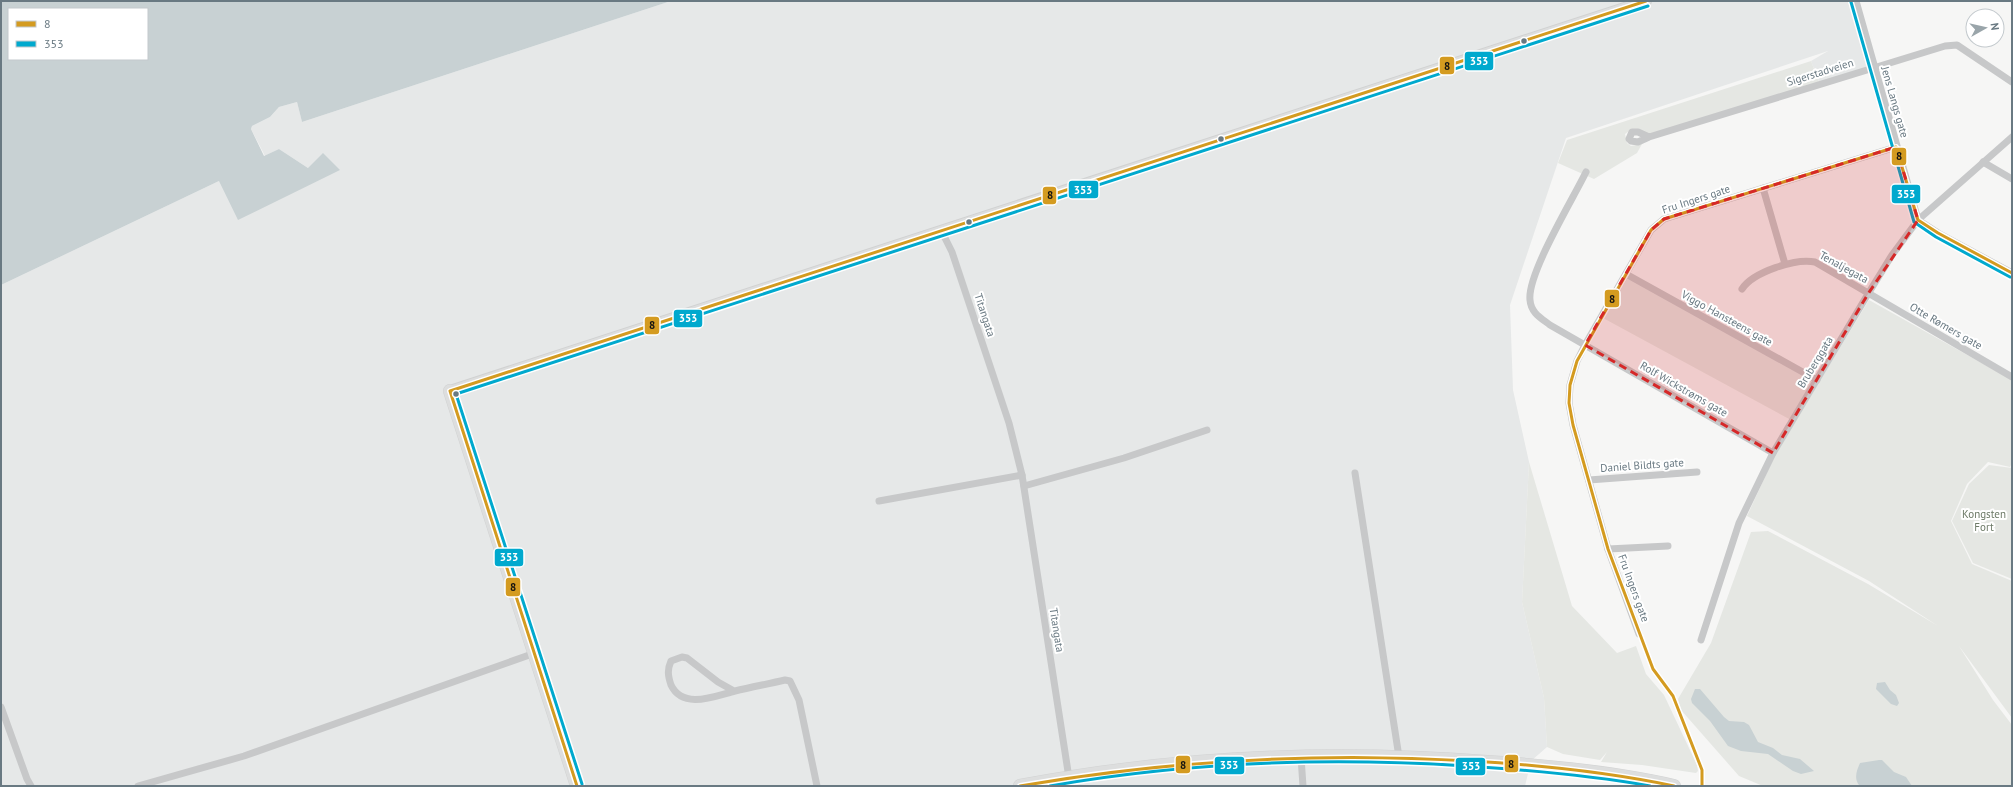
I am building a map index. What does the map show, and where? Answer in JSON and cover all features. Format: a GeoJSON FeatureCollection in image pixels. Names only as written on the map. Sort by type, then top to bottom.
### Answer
{"type":"FeatureCollection","features":[{"type":"Feature","properties":{"kind":"highway"},"geometry":{"type":"LineString","coordinates":[[450,391],[577,786]]}},
{"type":"Feature","properties":{"kind":"highway"},"geometry":{"type":"LineString","coordinates":[[1020,786],[1069,778],[1219,761],[1301,757],[1399,757],[1559,768],[1621,776],[1674,786]]}},
{"type":"Feature","properties":{"kind":"street"},"geometry":{"type":"LineString","coordinates":[[450,391],[942,232],[1646,1]]}},
{"type":"Feature","properties":{"kind":"street","name":"Jens Langs gate"},"geometry":{"type":"LineString","coordinates":[[1856,1],[1896,147],[1918,220]]}},
{"type":"Feature","properties":{"kind":"street","name":"Sigerstadveien"},"geometry":{"type":"LineString","coordinates":[[1649,137],[1945,46],[1956,45],[2012,82]]}},
{"type":"Feature","properties":{"kind":"street","name":"Bruberggata"},"geometry":{"type":"LineString","coordinates":[[1701,640],[1739,523],[1774,452],[1892,255],[1918,220],[2012,137]]}},
{"type":"Feature","properties":{"kind":"street","name":"Fru Ingers gate"},"geometry":{"type":"LineString","coordinates":[[1639,634],[1608,549],[1573,425],[1569,403],[1570,384],[1577,361],[1585,345],[1650,230],[1664,219],[1896,147]]}},
{"type":"Feature","properties":{"kind":"street"},"geometry":{"type":"LineString","coordinates":[[1983,162],[2012,179]]}},
{"type":"Feature","properties":{"kind":"street","name":"Rolf Wickstrøms gate"},"geometry":{"type":"LineString","coordinates":[[1586,172],[1555,231],[1531,284],[1530,301],[1534,312],[1550,325],[1774,452]]}},
{"type":"Feature","properties":{"kind":"street"},"geometry":{"type":"LineString","coordinates":[[1764,188],[1785,264]]}},
{"type":"Feature","properties":{"kind":"street"},"geometry":{"type":"LineString","coordinates":[[1918,220],[1938,233],[2012,273]]}},
{"type":"Feature","properties":{"kind":"street","name":"Titangata"},"geometry":{"type":"LineString","coordinates":[[942,232],[952,252],[996,384],[1009,424],[1022,475],[1069,778]]}},
{"type":"Feature","properties":{"kind":"street","name":"Tenaljegata"},"geometry":{"type":"LineString","coordinates":[[1742,289],[1758,274],[1785,264],[1805,260],[1815,262],[1868,294]]}},
{"type":"Feature","properties":{"kind":"street","name":"Viggo Hansteens gate"},"geometry":{"type":"LineString","coordinates":[[1626,274],[1817,380]]}},
{"type":"Feature","properties":{"kind":"street","name":"Otte Rømers gate"},"geometry":{"type":"LineString","coordinates":[[1868,294],[2012,377]]}},
{"type":"Feature","properties":{"kind":"street"},"geometry":{"type":"LineString","coordinates":[[1024,486],[1124,458],[1207,430]]}},
{"type":"Feature","properties":{"kind":"street","name":"Daniel Bildts gate"},"geometry":{"type":"LineString","coordinates":[[1589,480],[1697,472]]}},
{"type":"Feature","properties":{"kind":"street"},"geometry":{"type":"LineString","coordinates":[[1355,473],[1399,757]]}},
{"type":"Feature","properties":{"kind":"street"},"geometry":{"type":"LineString","coordinates":[[879,501],[1022,475]]}},
{"type":"Feature","properties":{"kind":"street","name":"Fru Ingers gate"},"geometry":{"type":"LineString","coordinates":[[1608,549],[1668,546]]}},
{"type":"Feature","properties":{"kind":"street"},"geometry":{"type":"LineString","coordinates":[[138,786],[244,756],[535,653]]}},
{"type":"Feature","properties":{"kind":"street"},"geometry":{"type":"LineString","coordinates":[[734,692],[718,682],[687,658],[671,661],[668,673],[670,681],[678,695],[690,699],[702,700],[785,680],[790,681],[799,700],[817,786]]}},
{"type":"Feature","properties":{"kind":"street"},"geometry":{"type":"LineString","coordinates":[[1,707],[26,779],[31,786]]}},
{"type":"Feature","properties":{"kind":"street"},"geometry":{"type":"LineString","coordinates":[[1301,757],[1303,786]]}},
{"type":"Feature","properties":{"kind":"highlighted area"},"geometry":{"type":"Polygon","coordinates":[[[1896,147],[1918,220],[1868,294],[1773,453],[1585,345],[1651,230],[1664,219],[1896,147]]]}},
{"type":"Feature","properties":{"kind":"shaded area"},"geometry":{"type":"Polygon","coordinates":[[[1,1],[671,1],[302,122],[297,102],[279,107],[270,117],[252,126],[251,129],[264,156],[279,149],[308,168],[323,153],[340,170],[238,220],[219,181],[1,285],[1,1]]]}},
{"type":"Feature","properties":{"kind":"shaded area"},"geometry":{"type":"Polygon","coordinates":[[[671,1],[1849,1],[1867,67],[1819,82],[1811,61],[1828,51],[1566,138],[1510,305],[1513,390],[1529,462],[1522,602],[1544,698],[1547,747],[1531,761],[1525,786],[1,786],[1,285],[219,181],[308,168],[279,149],[265,156],[251,129],[252,126],[270,117],[279,107],[297,102],[302,122],[671,1]]]}},
{"type":"Feature","properties":{"kind":"shaded area"},"geometry":{"type":"Polygon","coordinates":[[[1885,682],[1890,690],[1896,695],[1899,703],[1897,706],[1891,704],[1876,689],[1877,683],[1885,682]]]}},
{"type":"Feature","properties":{"kind":"shaded area"},"geometry":{"type":"Polygon","coordinates":[[[1695,689],[1700,689],[1729,721],[1744,722],[1749,725],[1758,742],[1773,748],[1782,755],[1800,759],[1814,771],[1801,774],[1793,771],[1768,754],[1741,751],[1728,746],[1710,721],[1692,703],[1691,699],[1695,689]]]}},
{"type":"Feature","properties":{"kind":"shaded area"},"geometry":{"type":"Polygon","coordinates":[[[1882,760],[1894,772],[1906,777],[1912,786],[1860,786],[1856,777],[1860,763],[1882,760]]]}},
{"type":"Feature","properties":{"kind":"green space"},"geometry":{"type":"Polygon","coordinates":[[[1811,61],[1819,82],[1651,134],[1632,129],[1625,134],[1627,143],[1631,146],[1642,144],[1637,153],[1594,179],[1558,163],[1567,140],[1811,61]]]}},
{"type":"Feature","properties":{"kind":"green space"},"geometry":{"type":"Polygon","coordinates":[[[1627,276],[1815,381],[1791,420],[1603,318],[1627,276]]]}},
{"type":"Feature","properties":{"kind":"green space"},"geometry":{"type":"Polygon","coordinates":[[[1869,300],[2012,380],[2012,463],[2010,467],[1988,462],[1967,484],[1951,521],[1972,564],[2012,581],[2012,718],[1959,646],[1993,700],[2012,725],[2012,786],[1763,786],[1739,776],[1681,710],[1678,699],[1711,643],[1751,532],[1768,531],[1868,584],[1938,626],[1869,581],[1747,516],[1776,453],[1869,300]]]}},
{"type":"Feature","properties":{"kind":"green space"},"geometry":{"type":"Polygon","coordinates":[[[1529,462],[1572,606],[1617,653],[1636,646],[1646,674],[1664,695],[1697,765],[1698,771],[1696,773],[1642,765],[1601,762],[1607,752],[1600,760],[1563,754],[1547,747],[1544,698],[1522,602],[1529,462]]]}},
{"type":"Feature","properties":{"kind":"green space","name":"Kongsten Fort"},"geometry":{"type":"Polygon","coordinates":[[[1989,465],[2012,468],[2012,579],[1973,563],[1952,521],[1969,484],[1989,465]]]}},
{"type":"Feature","properties":{"kind":"transit line","name":"8"},"geometry":{"type":"LineString","coordinates":[[577,786],[450,391],[1646,1]]}},
{"type":"Feature","properties":{"kind":"transit line","name":"353"},"geometry":{"type":"LineString","coordinates":[[1851,2],[1914,222],[1936,237],[2010,277]]}},
{"type":"Feature","properties":{"kind":"transit line","name":"353"},"geometry":{"type":"LineString","coordinates":[[582,784],[456,394],[1648,6]]}},
{"type":"Feature","properties":{"kind":"transit line","name":"8"},"geometry":{"type":"LineString","coordinates":[[1702,786],[1702,770],[1673,696],[1653,669],[1608,549],[1573,425],[1569,403],[1570,385],[1577,361],[1651,230],[1664,219],[1896,147],[1918,220],[1938,233],[2012,273]]}},
{"type":"Feature","properties":{"kind":"transit line","name":"8"},"geometry":{"type":"LineString","coordinates":[[1020,786],[1076,777],[1189,764],[1245,760],[1358,757],[1414,758],[1522,765],[1598,773],[1674,786]]}},
{"type":"Feature","properties":{"kind":"transit line","name":"353"},"geometry":{"type":"LineString","coordinates":[[1050,786],[1153,771],[1309,762],[1414,763],[1466,766],[1535,771],[1650,786]]}}]}
